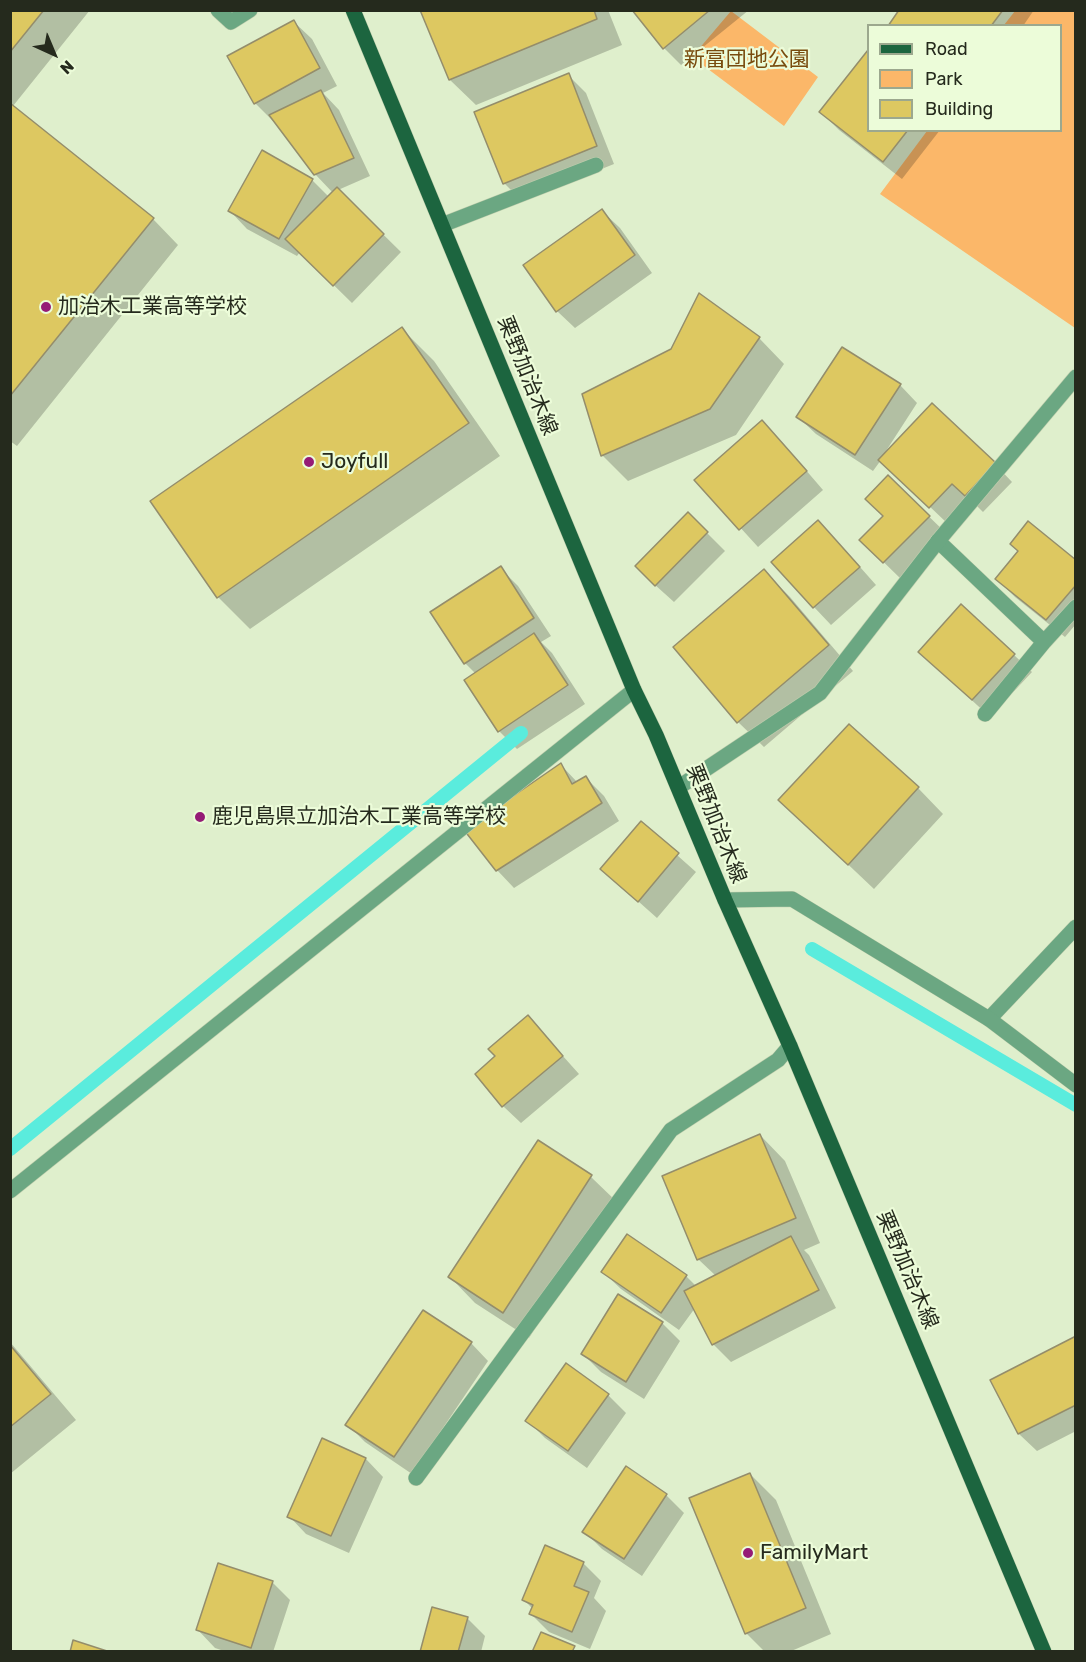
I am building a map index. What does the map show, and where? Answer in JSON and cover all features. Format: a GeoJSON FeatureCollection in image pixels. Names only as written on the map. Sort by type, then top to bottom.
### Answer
{"type":"FeatureCollection","features":[{"type":"Feature","properties":{"kind":"main road","name":"栗野加治木線"},"geometry":{"type":"LineString","coordinates":[[352,10],[634,690],[656,735],[725,900],[790,1046],[1044,1652]]}},
{"type":"Feature","properties":{"kind":"street"},"geometry":{"type":"LineString","coordinates":[[218,10],[231,22],[250,10]]}},
{"type":"Feature","properties":{"kind":"street"},"geometry":{"type":"LineString","coordinates":[[442,225],[596,165]]}},
{"type":"Feature","properties":{"kind":"street"},"geometry":{"type":"LineString","coordinates":[[678,787],[820,693],[938,541],[1076,377]]}},
{"type":"Feature","properties":{"kind":"street"},"geometry":{"type":"LineString","coordinates":[[938,541],[1044,642]]}},
{"type":"Feature","properties":{"kind":"street"},"geometry":{"type":"LineString","coordinates":[[985,714],[1076,607]]}},
{"type":"Feature","properties":{"kind":"street"},"geometry":{"type":"LineString","coordinates":[[10,1191],[634,690]]}},
{"type":"Feature","properties":{"kind":"street"},"geometry":{"type":"LineString","coordinates":[[725,900],[792,899],[989,1019],[1076,1085]]}},
{"type":"Feature","properties":{"kind":"street"},"geometry":{"type":"LineString","coordinates":[[989,1019],[1076,927]]}},
{"type":"Feature","properties":{"kind":"street"},"geometry":{"type":"LineString","coordinates":[[416,1478],[671,1130],[778,1060],[790,1046]]}},
{"type":"Feature","properties":{"kind":"green space","name":"新富団地公園"},"geometry":{"type":"Polygon","coordinates":[[[731,11],[818,77],[784,126],[692,57],[731,11]]]}},
{"type":"Feature","properties":{"kind":"green space"},"geometry":{"type":"Polygon","coordinates":[[[1015,11],[1075,11],[1075,328],[880,194],[926,132],[1062,132],[1062,24],[1005,24],[1015,11]]]}},
{"type":"Feature","properties":{"kind":"building"},"geometry":{"type":"Polygon","coordinates":[[[10,10],[44,10],[10,52],[10,10]]]}},
{"type":"Feature","properties":{"kind":"building"},"geometry":{"type":"Polygon","coordinates":[[[420,10],[594,10],[597,19],[449,80],[420,10]]]}},
{"type":"Feature","properties":{"kind":"building"},"geometry":{"type":"Polygon","coordinates":[[[632,10],[710,10],[663,49],[632,10]]]}},
{"type":"Feature","properties":{"kind":"building"},"geometry":{"type":"Polygon","coordinates":[[[899,10],[1003,10],[992,24],[889,24],[899,10]]]}},
{"type":"Feature","properties":{"kind":"building"},"geometry":{"type":"Polygon","coordinates":[[[294,20],[320,68],[254,104],[227,56],[294,20]]]}},
{"type":"Feature","properties":{"kind":"building"},"geometry":{"type":"Polygon","coordinates":[[[867,51],[867,132],[906,132],[883,162],[819,112],[867,51]]]}},
{"type":"Feature","properties":{"kind":"building"},"geometry":{"type":"Polygon","coordinates":[[[569,73],[597,146],[503,184],[474,112],[569,73]]]}},
{"type":"Feature","properties":{"kind":"building"},"geometry":{"type":"Polygon","coordinates":[[[321,90],[354,158],[314,175],[269,115],[321,90]]]}},
{"type":"Feature","properties":{"kind":"building","name":"加治木工業高等学校"},"geometry":{"type":"Polygon","coordinates":[[[10,103],[154,218],[10,396],[10,103]]]}},
{"type":"Feature","properties":{"kind":"building"},"geometry":{"type":"Polygon","coordinates":[[[262,150],[313,179],[279,239],[228,211],[262,150]]]}},
{"type":"Feature","properties":{"kind":"building"},"geometry":{"type":"Polygon","coordinates":[[[337,187],[384,234],[333,286],[285,239],[337,187]]]}},
{"type":"Feature","properties":{"kind":"building"},"geometry":{"type":"Polygon","coordinates":[[[602,209],[635,255],[556,312],[523,265],[602,209]]]}},
{"type":"Feature","properties":{"kind":"building"},"geometry":{"type":"Polygon","coordinates":[[[699,293],[760,337],[710,409],[601,456],[582,394],[671,349],[699,293]]]}},
{"type":"Feature","properties":{"kind":"building","name":"Joyfull"},"geometry":{"type":"Polygon","coordinates":[[[402,327],[469,423],[217,598],[150,501],[402,327]]]}},
{"type":"Feature","properties":{"kind":"building"},"geometry":{"type":"Polygon","coordinates":[[[842,347],[901,384],[855,455],[796,417],[842,347]]]}},
{"type":"Feature","properties":{"kind":"building"},"geometry":{"type":"Polygon","coordinates":[[[932,403],[996,463],[965,496],[952,484],[929,508],[878,460],[932,403]]]}},
{"type":"Feature","properties":{"kind":"building"},"geometry":{"type":"Polygon","coordinates":[[[762,420],[807,471],[739,530],[694,480],[762,420]]]}},
{"type":"Feature","properties":{"kind":"building"},"geometry":{"type":"Polygon","coordinates":[[[888,475],[930,516],[883,563],[859,540],[883,516],[865,499],[888,475]]]}},
{"type":"Feature","properties":{"kind":"building"},"geometry":{"type":"Polygon","coordinates":[[[688,512],[708,532],[655,586],[635,566],[688,512]]]}},
{"type":"Feature","properties":{"kind":"building"},"geometry":{"type":"Polygon","coordinates":[[[818,520],[860,567],[813,608],[771,562],[818,520]]]}},
{"type":"Feature","properties":{"kind":"building"},"geometry":{"type":"Polygon","coordinates":[[[1028,521],[1076,560],[1076,585],[1046,620],[995,579],[1018,551],[1010,544],[1028,521]]]}},
{"type":"Feature","properties":{"kind":"building"},"geometry":{"type":"Polygon","coordinates":[[[501,566],[534,618],[464,664],[430,612],[501,566]]]}},
{"type":"Feature","properties":{"kind":"building"},"geometry":{"type":"Polygon","coordinates":[[[764,569],[829,645],[737,723],[673,647],[764,569]]]}},
{"type":"Feature","properties":{"kind":"building"},"geometry":{"type":"Polygon","coordinates":[[[961,604],[1015,654],[972,700],[918,652],[961,604]]]}},
{"type":"Feature","properties":{"kind":"building"},"geometry":{"type":"Polygon","coordinates":[[[534,633],[568,685],[498,732],[464,680],[534,633]]]}},
{"type":"Feature","properties":{"kind":"building"},"geometry":{"type":"Polygon","coordinates":[[[849,724],[919,787],[848,865],[778,800],[849,724]]]}},
{"type":"Feature","properties":{"kind":"building"},"geometry":{"type":"Polygon","coordinates":[[[561,763],[572,784],[586,776],[602,803],[496,871],[464,830],[561,763]]]}},
{"type":"Feature","properties":{"kind":"building"},"geometry":{"type":"Polygon","coordinates":[[[641,821],[679,853],[638,902],[600,869],[641,821]]]}},
{"type":"Feature","properties":{"kind":"building"},"geometry":{"type":"Polygon","coordinates":[[[528,1015],[563,1056],[502,1107],[475,1074],[495,1056],[488,1049],[528,1015]]]}},
{"type":"Feature","properties":{"kind":"building"},"geometry":{"type":"Polygon","coordinates":[[[760,1134],[796,1218],[697,1260],[662,1176],[760,1134]]]}},
{"type":"Feature","properties":{"kind":"building"},"geometry":{"type":"Polygon","coordinates":[[[538,1140],[592,1175],[503,1313],[448,1277],[538,1140]]]}},
{"type":"Feature","properties":{"kind":"building"},"geometry":{"type":"Polygon","coordinates":[[[627,1234],[687,1275],[661,1313],[601,1272],[627,1234]]]}},
{"type":"Feature","properties":{"kind":"building"},"geometry":{"type":"Polygon","coordinates":[[[791,1236],[819,1290],[712,1345],[684,1291],[791,1236]]]}},
{"type":"Feature","properties":{"kind":"building"},"geometry":{"type":"Polygon","coordinates":[[[618,1294],[663,1322],[626,1382],[581,1354],[618,1294]]]}},
{"type":"Feature","properties":{"kind":"building"},"geometry":{"type":"Polygon","coordinates":[[[423,1310],[472,1342],[394,1457],[345,1425],[423,1310]]]}},
{"type":"Feature","properties":{"kind":"building"},"geometry":{"type":"Polygon","coordinates":[[[1076,1336],[1076,1405],[1018,1434],[990,1380],[1076,1336]]]}},
{"type":"Feature","properties":{"kind":"building"},"geometry":{"type":"Polygon","coordinates":[[[10,1345],[51,1394],[10,1427],[10,1345]]]}},
{"type":"Feature","properties":{"kind":"building"},"geometry":{"type":"Polygon","coordinates":[[[566,1363],[609,1394],[568,1451],[525,1421],[566,1363]]]}},
{"type":"Feature","properties":{"kind":"building"},"geometry":{"type":"Polygon","coordinates":[[[322,1438],[366,1458],[331,1536],[287,1517],[322,1438]]]}},
{"type":"Feature","properties":{"kind":"building"},"geometry":{"type":"Polygon","coordinates":[[[626,1466],[667,1494],[624,1559],[582,1532],[626,1466]]]}},
{"type":"Feature","properties":{"kind":"building","name":"FamilyMart"},"geometry":{"type":"Polygon","coordinates":[[[750,1473],[806,1608],[745,1634],[689,1498],[750,1473]]]}},
{"type":"Feature","properties":{"kind":"building"},"geometry":{"type":"Polygon","coordinates":[[[545,1545],[584,1562],[574,1586],[589,1592],[572,1632],[529,1614],[533,1605],[522,1600],[545,1545]]]}},
{"type":"Feature","properties":{"kind":"building"},"geometry":{"type":"Polygon","coordinates":[[[218,1563],[273,1581],[251,1648],[196,1630],[218,1563]]]}},
{"type":"Feature","properties":{"kind":"building"},"geometry":{"type":"Polygon","coordinates":[[[432,1607],[468,1617],[458,1652],[420,1652],[432,1607]]]}},
{"type":"Feature","properties":{"kind":"building"},"geometry":{"type":"Polygon","coordinates":[[[541,1632],[575,1646],[572,1652],[532,1652],[541,1632]]]}},
{"type":"Feature","properties":{"kind":"building"},"geometry":{"type":"Polygon","coordinates":[[[73,1640],[110,1652],[70,1652],[73,1640]]]}},
{"type":"Feature","properties":{"kind":"waterway"},"geometry":{"type":"LineString","coordinates":[[10,1149],[521,733]]}},
{"type":"Feature","properties":{"kind":"waterway"},"geometry":{"type":"LineString","coordinates":[[812,949],[1076,1105]]}},
{"type":"Feature","properties":{"kind":"place","name":"加治木工業高等学校"},"geometry":{"type":"Point","coordinates":[46,307]}},
{"type":"Feature","properties":{"kind":"place","name":"Joyfull"},"geometry":{"type":"Point","coordinates":[309,462]}},
{"type":"Feature","properties":{"kind":"place","name":"鹿児島県立加治木工業高等学校"},"geometry":{"type":"Point","coordinates":[200,817]}},
{"type":"Feature","properties":{"kind":"place","name":"FamilyMart"},"geometry":{"type":"Point","coordinates":[748,1553]}}]}
